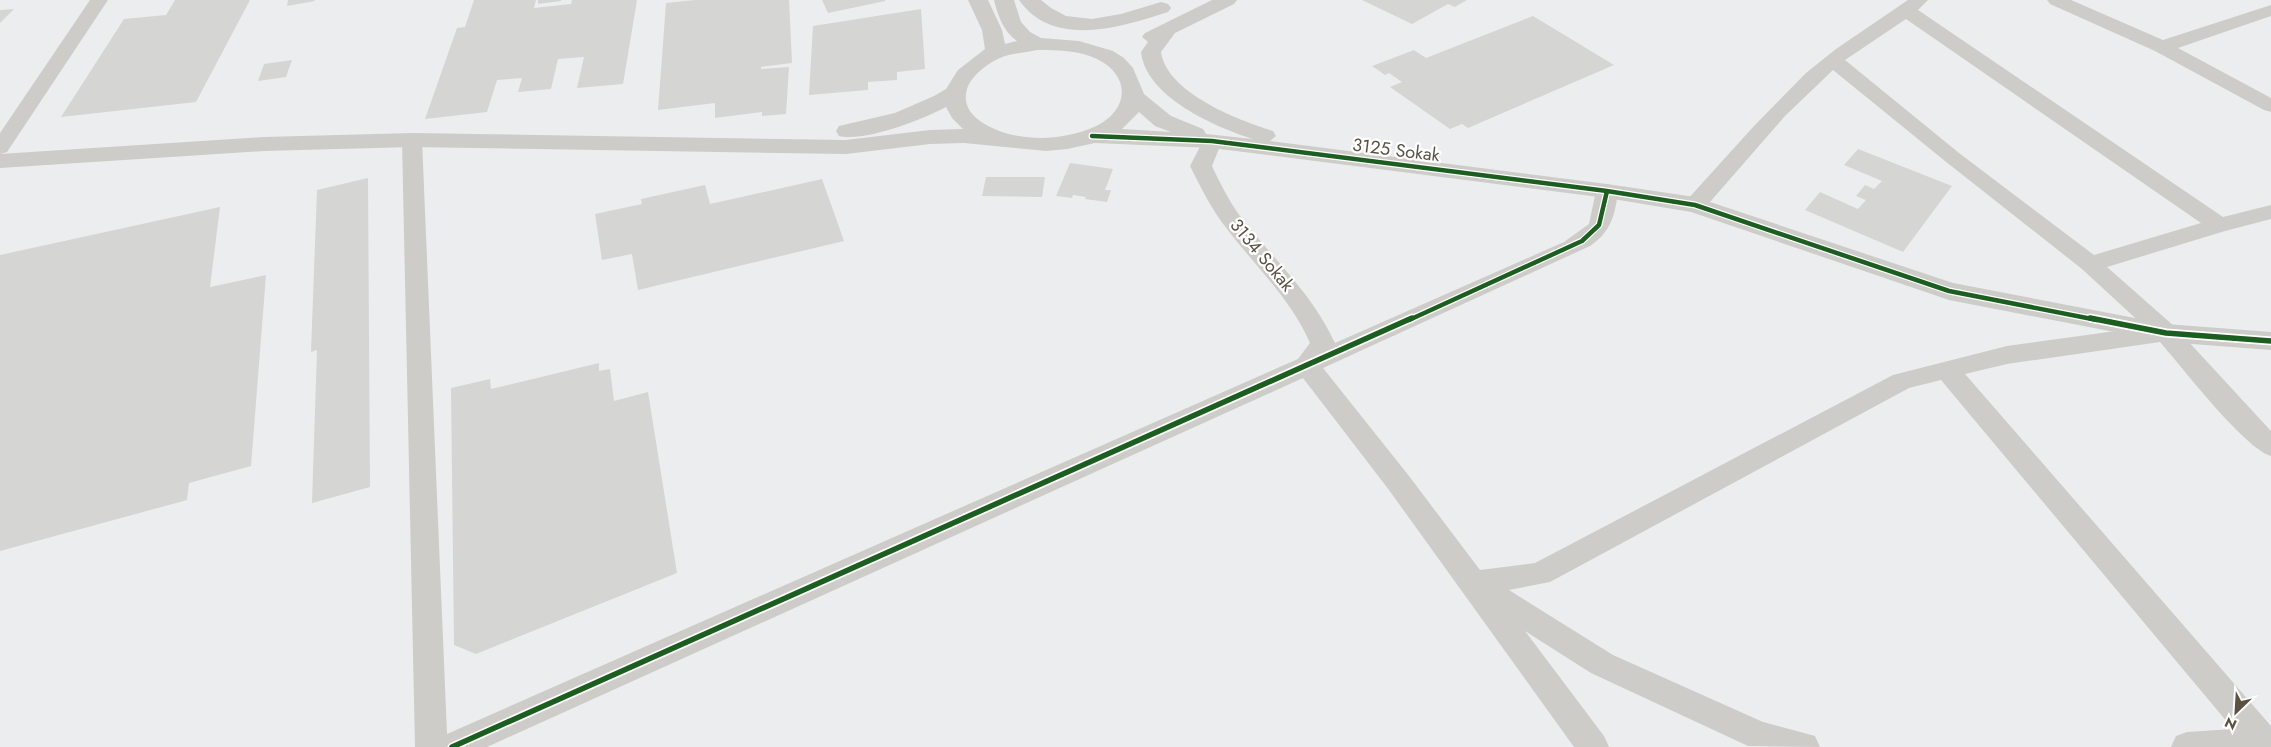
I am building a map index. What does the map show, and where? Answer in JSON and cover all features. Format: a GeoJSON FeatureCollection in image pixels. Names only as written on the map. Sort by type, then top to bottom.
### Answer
{"type":"FeatureCollection","features":[{"type":"Feature","properties":{"kind":"street"},"geometry":{"type":"LineString","coordinates":[[0,148],[99,0]]}},
{"type":"Feature","properties":{"kind":"street"},"geometry":{"type":"LineString","coordinates":[[978,0],[992,30],[996,52]]}},
{"type":"Feature","properties":{"kind":"street"},"geometry":{"type":"LineString","coordinates":[[1004,0],[1014,29],[1020,36],[1038,44]]}},
{"type":"Feature","properties":{"kind":"street"},"geometry":{"type":"LineString","coordinates":[[1029,0],[1050,18],[1084,26],[1110,23],[1170,4]]}},
{"type":"Feature","properties":{"kind":"street"},"geometry":{"type":"LineString","coordinates":[[1120,66],[1139,45],[1227,0]]}},
{"type":"Feature","properties":{"kind":"street"},"geometry":{"type":"LineString","coordinates":[[2056,0],[2162,47],[2271,106]]}},
{"type":"Feature","properties":{"kind":"street"},"geometry":{"type":"LineString","coordinates":[[1084,48],[1170,4]]}},
{"type":"Feature","properties":{"kind":"street"},"geometry":{"type":"LineString","coordinates":[[1695,205],[1794,96],[1833,60],[1913,5],[2219,225]]}},
{"type":"Feature","properties":{"kind":"street"},"geometry":{"type":"LineString","coordinates":[[2162,47],[2271,10]]}},
{"type":"Feature","properties":{"kind":"street","name":"3125 Sokak"},"geometry":{"type":"LineString","coordinates":[[1168,29],[1154,48],[1150,57],[1157,74],[1165,81],[1193,102],[1228,123],[1321,154]]}},
{"type":"Feature","properties":{"kind":"street"},"geometry":{"type":"LineString","coordinates":[[0,161],[264,144],[412,140],[846,147],[930,137],[964,136],[1030,145],[1054,144],[1092,136],[1116,123],[1130,107],[1134,97],[1128,73],[1112,59],[1084,48],[1062,44],[1038,44],[996,52],[966,71],[954,93],[919,113],[876,126],[734,144]]}},
{"type":"Feature","properties":{"kind":"street"},"geometry":{"type":"LineString","coordinates":[[1833,60],[1952,157],[2090,264],[2166,333],[2250,427],[2271,446]]}},
{"type":"Feature","properties":{"kind":"street"},"geometry":{"type":"LineString","coordinates":[[954,93],[955,102],[962,117],[978,131],[1002,140]]}},
{"type":"Feature","properties":{"kind":"street","name":"3125 Sokak"},"geometry":{"type":"LineString","coordinates":[[1134,97],[1163,121],[1212,141]]}},
{"type":"Feature","properties":{"kind":"street","name":"3125 Sokak"},"geometry":{"type":"LineString","coordinates":[[1092,136],[1212,141],[1607,191],[1695,205],[1949,291],[2166,333],[2271,340]]}},
{"type":"Feature","properties":{"kind":"street"},"geometry":{"type":"LineString","coordinates":[[412,140],[431,747]]}},
{"type":"Feature","properties":{"kind":"street","name":"3134 Sokak"},"geometry":{"type":"LineString","coordinates":[[1212,141],[1201,166],[1214,194],[1234,222],[1299,300],[1317,328],[1323,344],[1307,365]]}},
{"type":"Feature","properties":{"kind":"street"},"geometry":{"type":"LineString","coordinates":[[452,747],[1572,247],[1589,238],[1598,229],[1603,220],[1607,191]]}},
{"type":"Feature","properties":{"kind":"street"},"geometry":{"type":"LineString","coordinates":[[2090,264],[2219,225],[2271,212]]}},
{"type":"Feature","properties":{"kind":"street"},"geometry":{"type":"LineString","coordinates":[[1474,583],[1540,574],[1902,381],[2007,355],[2166,333]]}},
{"type":"Feature","properties":{"kind":"street"},"geometry":{"type":"LineString","coordinates":[[1307,365],[1474,583],[1593,747]]}},
{"type":"Feature","properties":{"kind":"street"},"geometry":{"type":"LineString","coordinates":[[1947,370],[2267,741]]}},
{"type":"Feature","properties":{"kind":"street"},"geometry":{"type":"LineString","coordinates":[[1474,583],[1602,664],[1759,736],[1804,747]]}},
{"type":"Feature","properties":{"kind":"street"},"geometry":{"type":"LineString","coordinates":[[2186,747],[2267,741]]}},
{"type":"Feature","properties":{"kind":"building"},"geometry":{"type":"Polygon","coordinates":[[[175,0],[250,0],[196,102],[61,117],[124,19],[166,15],[175,0]]]}},
{"type":"Feature","properties":{"kind":"building"},"geometry":{"type":"Polygon","coordinates":[[[288,0],[314,0],[315,1],[287,6],[288,0]]]}},
{"type":"Feature","properties":{"kind":"building"},"geometry":{"type":"Polygon","coordinates":[[[474,0],[536,0],[534,8],[571,4],[572,0],[637,0],[623,84],[577,88],[584,57],[558,59],[551,89],[518,92],[522,78],[497,80],[487,112],[425,119],[457,28],[465,27],[474,0]]]}},
{"type":"Feature","properties":{"kind":"building"},"geometry":{"type":"Polygon","coordinates":[[[538,0],[561,0],[561,1],[538,4],[538,0]]]}},
{"type":"Feature","properties":{"kind":"building"},"geometry":{"type":"Polygon","coordinates":[[[695,0],[789,0],[792,63],[761,67],[761,69],[789,67],[786,114],[762,116],[762,112],[715,118],[715,103],[658,110],[666,3],[695,0]]]}},
{"type":"Feature","properties":{"kind":"building"},"geometry":{"type":"Polygon","coordinates":[[[822,0],[885,0],[885,1],[828,13],[822,0]]]}},
{"type":"Feature","properties":{"kind":"building"},"geometry":{"type":"Polygon","coordinates":[[[1362,0],[1467,0],[1455,7],[1448,4],[1412,24],[1362,0]]]}},
{"type":"Feature","properties":{"kind":"building"},"geometry":{"type":"Polygon","coordinates":[[[14,9],[0,23],[0,10],[14,9]]]}},
{"type":"Feature","properties":{"kind":"building"},"geometry":{"type":"Polygon","coordinates":[[[921,9],[925,69],[897,72],[897,80],[868,82],[868,90],[809,95],[813,26],[921,9]]]}},
{"type":"Feature","properties":{"kind":"building"},"geometry":{"type":"Polygon","coordinates":[[[1533,16],[1614,65],[1468,128],[1462,124],[1450,129],[1390,87],[1402,82],[1389,73],[1385,75],[1372,66],[1414,50],[1426,58],[1533,16]]]}},
{"type":"Feature","properties":{"kind":"building"},"geometry":{"type":"Polygon","coordinates":[[[292,60],[286,77],[258,81],[264,64],[292,60]]]}},
{"type":"Feature","properties":{"kind":"building"},"geometry":{"type":"Polygon","coordinates":[[[1858,149],[1952,186],[1903,252],[1805,210],[1820,192],[1858,209],[1866,200],[1856,196],[1865,185],[1874,189],[1882,181],[1844,165],[1858,149]]]}},
{"type":"Feature","properties":{"kind":"building"},"geometry":{"type":"Polygon","coordinates":[[[1070,163],[1113,169],[1105,190],[1111,190],[1107,202],[1073,195],[1072,198],[1056,196],[1070,163]]]}},
{"type":"Feature","properties":{"kind":"building"},"geometry":{"type":"Polygon","coordinates":[[[986,177],[1045,177],[1042,197],[982,196],[986,177]]]}},
{"type":"Feature","properties":{"kind":"building"},"geometry":{"type":"Polygon","coordinates":[[[368,178],[370,487],[312,503],[317,350],[311,352],[317,190],[368,178]]]}},
{"type":"Feature","properties":{"kind":"building"},"geometry":{"type":"Polygon","coordinates":[[[822,179],[844,241],[638,290],[632,254],[602,260],[595,214],[642,204],[641,199],[705,185],[710,204],[822,179]]]}},
{"type":"Feature","properties":{"kind":"building"},"geometry":{"type":"Polygon","coordinates":[[[220,207],[210,287],[266,275],[251,466],[189,483],[187,500],[0,551],[0,255],[220,207]]]}},
{"type":"Feature","properties":{"kind":"building"},"geometry":{"type":"Polygon","coordinates":[[[599,363],[599,371],[610,369],[614,401],[648,392],[677,573],[476,654],[454,645],[451,388],[490,379],[491,389],[599,363]]]}},
{"type":"Feature","properties":{"kind":"cycle path"},"geometry":{"type":"LineString","coordinates":[[1092,136],[1212,141],[1607,191],[1695,205],[1949,291],[2166,333],[2271,341]]}},
{"type":"Feature","properties":{"kind":"cycle path"},"geometry":{"type":"LineString","coordinates":[[452,747],[1572,247],[1590,236],[1599,225],[1604,212],[1607,191]]}}]}
